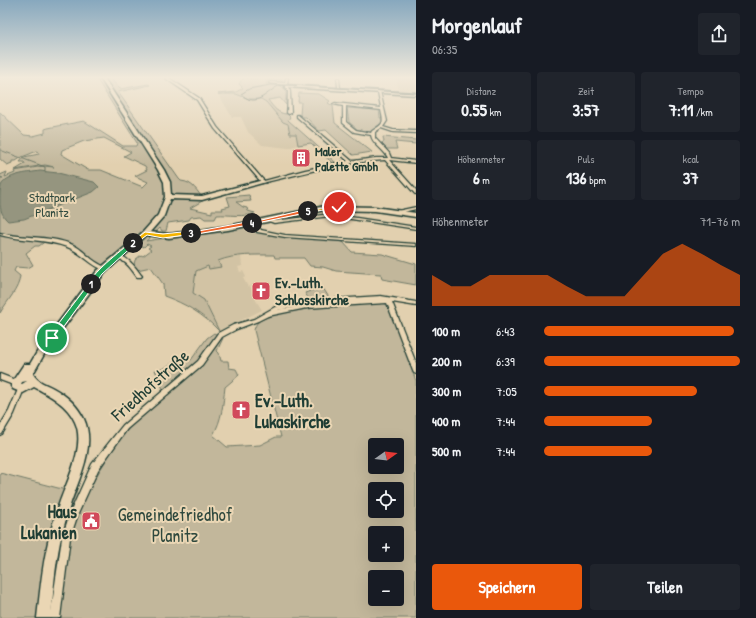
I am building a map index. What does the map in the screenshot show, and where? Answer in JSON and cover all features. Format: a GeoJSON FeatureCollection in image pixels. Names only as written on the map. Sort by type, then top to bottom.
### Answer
{"type":"FeatureCollection","features":[{"type":"Feature","properties":{"kind":"main road"},"geometry":{"type":"LineString","coordinates":[[44,618],[51,559],[60,519],[82,460],[84,444],[83,430],[78,417],[58,395],[24,382],[42,350],[81,300],[89,286],[104,268],[145,233],[161,216],[168,197],[167,182],[121,107]]}},
{"type":"Feature","properties":{"kind":"main road"},"geometry":{"type":"LineString","coordinates":[[168,197],[211,196],[263,182]]}},
{"type":"Feature","properties":{"kind":"main road"},"geometry":{"type":"LineString","coordinates":[[145,233],[169,236],[268,220],[326,208],[376,209],[416,215]]}},
{"type":"Feature","properties":{"kind":"street"},"geometry":{"type":"LineString","coordinates":[[203,107],[216,128],[263,182],[303,171],[351,162],[388,159],[416,162]]}},
{"type":"Feature","properties":{"kind":"street"},"geometry":{"type":"LineString","coordinates":[[289,107],[289,113]]}},
{"type":"Feature","properties":{"kind":"street"},"geometry":{"type":"LineString","coordinates":[[344,107],[344,122],[355,131],[372,134]]}},
{"type":"Feature","properties":{"kind":"street"},"geometry":{"type":"LineString","coordinates":[[355,107],[383,109],[385,121],[372,134]]}},
{"type":"Feature","properties":{"kind":"street"},"geometry":{"type":"LineString","coordinates":[[298,116],[351,162]]}},
{"type":"Feature","properties":{"kind":"street"},"geometry":{"type":"LineString","coordinates":[[380,127],[393,131],[416,132]]}},
{"type":"Feature","properties":{"kind":"street"},"geometry":{"type":"LineString","coordinates":[[372,134],[374,141],[386,152],[388,159],[416,192]]}},
{"type":"Feature","properties":{"kind":"street"},"geometry":{"type":"LineString","coordinates":[[399,212],[416,208]]}},
{"type":"Feature","properties":{"kind":"street"},"geometry":{"type":"LineString","coordinates":[[268,220],[274,222],[332,215],[416,228]]}},
{"type":"Feature","properties":{"kind":"street"},"geometry":{"type":"LineString","coordinates":[[253,222],[259,231],[285,236],[416,245]]}},
{"type":"Feature","properties":{"kind":"street"},"geometry":{"type":"LineString","coordinates":[[0,234],[66,244],[98,266],[104,268]]}},
{"type":"Feature","properties":{"kind":"street"},"geometry":{"type":"LineString","coordinates":[[118,256],[125,259],[133,266],[139,276]]}},
{"type":"Feature","properties":{"kind":"street"},"geometry":{"type":"LineString","coordinates":[[390,300],[416,304]]}},
{"type":"Feature","properties":{"kind":"street"},"geometry":{"type":"LineString","coordinates":[[390,300],[413,353],[416,372]]}},
{"type":"Feature","properties":{"kind":"street","name":"Friedhofstraße"},"geometry":{"type":"LineString","coordinates":[[55,618],[66,538],[74,513],[96,468],[125,427],[200,363],[220,334],[268,314],[306,306],[383,302],[390,300]]}},
{"type":"Feature","properties":{"kind":"street"},"geometry":{"type":"LineString","coordinates":[[0,378],[24,382],[12,412],[0,432]]}},
{"type":"Feature","properties":{"kind":"shaded area"},"geometry":{"type":"Polygon","coordinates":[[[226,107],[271,107],[296,134],[298,145],[288,148],[262,145],[248,132],[241,117],[232,117],[226,107]]]}},
{"type":"Feature","properties":{"kind":"shaded area"},"geometry":{"type":"Polygon","coordinates":[[[40,171],[58,173],[94,182],[99,187],[93,192],[24,219],[8,221],[3,215],[0,207],[1,186],[12,177],[24,173],[40,171]]]}},
{"type":"Feature","properties":{"kind":"shaded area"},"geometry":{"type":"Polygon","coordinates":[[[241,256],[242,266],[238,267],[240,272],[243,271],[246,277],[243,278],[248,287],[250,286],[253,293],[252,294],[262,310],[219,331],[204,300],[193,293],[196,271],[223,259],[241,256]]]}},
{"type":"Feature","properties":{"kind":"green space","name":"Stadtpark Planitz"},"geometry":{"type":"Polygon","coordinates":[[[114,107],[128,107],[179,179],[189,183],[197,190],[204,200],[190,208],[212,213],[212,210],[223,210],[222,208],[230,206],[227,197],[249,195],[251,201],[236,202],[247,208],[248,211],[255,213],[241,216],[217,215],[215,219],[205,219],[201,216],[191,217],[189,220],[168,223],[166,231],[162,231],[160,228],[146,241],[253,225],[257,232],[261,233],[343,242],[352,252],[382,254],[416,264],[416,285],[382,279],[381,274],[336,271],[323,267],[310,266],[304,258],[275,258],[274,255],[246,255],[231,257],[218,261],[221,267],[209,269],[208,266],[196,271],[193,293],[204,300],[219,331],[207,319],[194,310],[180,302],[164,296],[163,284],[151,267],[137,270],[134,265],[135,260],[151,250],[148,248],[151,246],[147,244],[144,247],[139,245],[110,269],[99,265],[73,245],[47,240],[39,246],[35,246],[26,253],[33,265],[28,268],[16,267],[14,271],[20,276],[19,281],[0,313],[0,178],[3,178],[0,177],[0,175],[7,172],[5,177],[15,173],[14,171],[44,166],[54,167],[45,165],[15,170],[25,164],[24,162],[20,162],[24,157],[39,154],[37,151],[22,157],[16,161],[12,161],[12,163],[7,165],[0,159],[0,112],[24,135],[33,136],[45,133],[45,129],[48,128],[84,121],[123,146],[136,146],[137,143],[114,107]],[[104,138],[84,141],[62,150],[61,154],[88,170],[101,170],[143,187],[148,182],[135,176],[147,170],[145,166],[124,156],[131,152],[104,138]]]}},
{"type":"Feature","properties":{"kind":"green space"},"geometry":{"type":"Polygon","coordinates":[[[270,107],[287,114],[290,117],[288,120],[336,163],[332,163],[311,143],[298,145],[296,134],[290,134],[288,124],[283,122],[270,107]]]}},
{"type":"Feature","properties":{"kind":"green space"},"geometry":{"type":"Polygon","coordinates":[[[301,107],[333,107],[335,123],[372,152],[353,155],[326,130],[319,131],[306,117],[301,117],[301,107]]]}},
{"type":"Feature","properties":{"kind":"green space"},"geometry":{"type":"Polygon","coordinates":[[[347,108],[379,110],[380,118],[383,118],[383,122],[370,132],[358,130],[349,122],[347,108]]]}},
{"type":"Feature","properties":{"kind":"green space"},"geometry":{"type":"Polygon","coordinates":[[[383,137],[416,140],[416,144],[395,142],[397,149],[387,149],[381,143],[384,142],[383,137]]]}},
{"type":"Feature","properties":{"kind":"green space"},"geometry":{"type":"Polygon","coordinates":[[[321,287],[330,299],[310,301],[305,293],[321,287]]]}},
{"type":"Feature","properties":{"kind":"green space","name":"Gemeindefriedhof Planitz"},"geometry":{"type":"Polygon","coordinates":[[[388,303],[416,381],[416,618],[0,618],[0,473],[85,495],[114,447],[138,417],[165,394],[155,370],[163,369],[180,358],[191,360],[207,338],[214,333],[223,338],[217,351],[221,361],[228,361],[229,368],[236,369],[239,375],[225,387],[220,418],[213,435],[227,447],[260,445],[276,437],[281,437],[254,330],[258,322],[268,317],[301,310],[388,303]]]}},
{"type":"Feature","properties":{"kind":"waterway"},"geometry":{"type":"LineString","coordinates":[[0,150],[45,167],[45,172]]}},
{"type":"Feature","properties":{"kind":"place","name":"Maler Palette Gmbh"},"geometry":{"type":"Point","coordinates":[301,158]}},
{"type":"Feature","properties":{"kind":"place","name":"Ev.-Luth. Schlosskirche"},"geometry":{"type":"Point","coordinates":[261,291]}},
{"type":"Feature","properties":{"kind":"place","name":"Ev.-Luth. Lukaskirche"},"geometry":{"type":"Point","coordinates":[241,410]}},
{"type":"Feature","properties":{"kind":"place","name":"Haus Lukanien"},"geometry":{"type":"Point","coordinates":[91,521]}},
{"type":"Feature","properties":{"kind":"route"},"geometry":{"type":"LineString","coordinates":[[52,338],[100,273],[145,233],[163,236],[228,228],[315,209],[339,207]]}}]}
